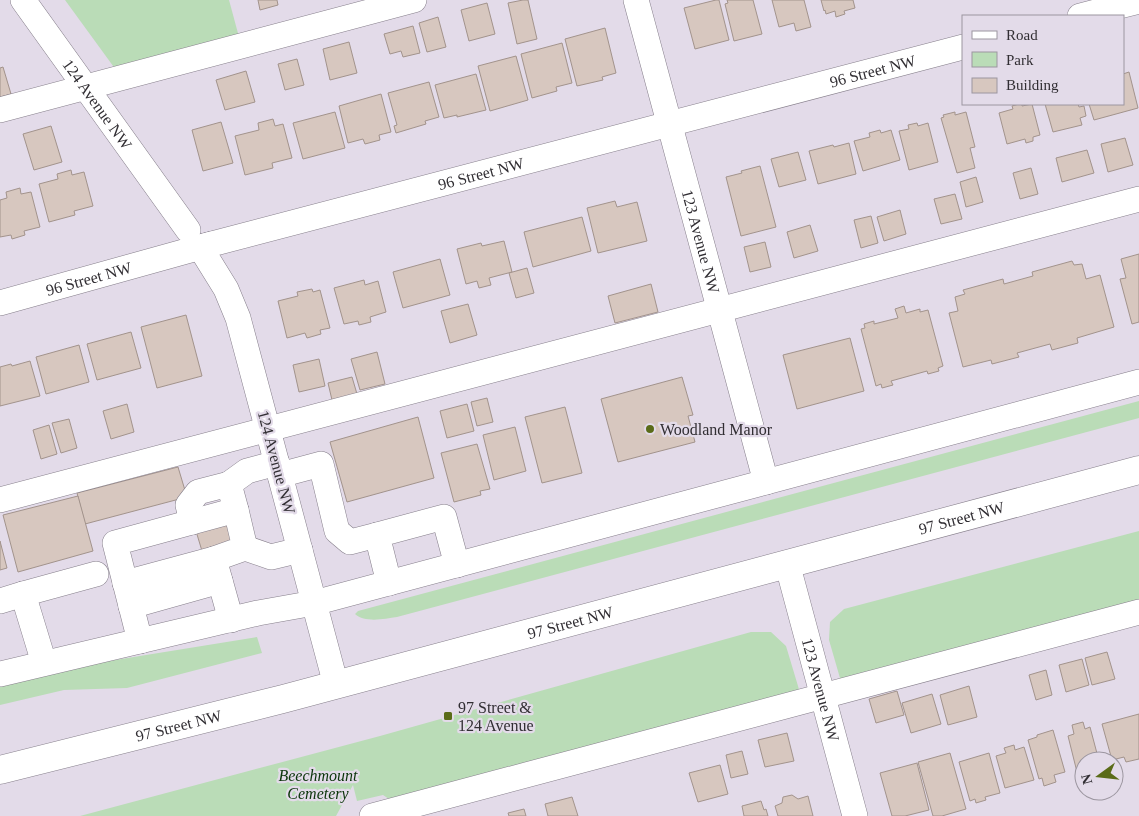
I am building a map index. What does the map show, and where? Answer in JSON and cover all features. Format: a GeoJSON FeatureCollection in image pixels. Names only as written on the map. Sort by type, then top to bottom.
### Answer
{"type":"FeatureCollection","features":[{"type":"Feature","properties":{"kind":"main road","name":"97 Street NW"},"geometry":{"type":"LineString","coordinates":[[0,770],[336,685],[787,562],[1139,470]]}},
{"type":"Feature","properties":{"kind":"street","name":"124 Avenue NW"},"geometry":{"type":"LineString","coordinates":[[23,0],[200,240],[226,289],[238,318],[336,685]]}},
{"type":"Feature","properties":{"kind":"street"},"geometry":{"type":"LineString","coordinates":[[0,110],[414,0]]}},
{"type":"Feature","properties":{"kind":"street","name":"123 Avenue NW"},"geometry":{"type":"LineString","coordinates":[[636,0],[668,125],[766,482]]}},
{"type":"Feature","properties":{"kind":"street"},"geometry":{"type":"LineString","coordinates":[[1084,15],[1139,0]]}},
{"type":"Feature","properties":{"kind":"street","name":"96 Street NW"},"geometry":{"type":"LineString","coordinates":[[0,303],[200,240],[668,125],[962,47]]}},
{"type":"Feature","properties":{"kind":"street"},"geometry":{"type":"LineString","coordinates":[[0,500],[1139,200]]}},
{"type":"Feature","properties":{"kind":"street"},"geometry":{"type":"LineString","coordinates":[[0,674],[231,620],[314,603],[1139,382]]}},
{"type":"Feature","properties":{"kind":"street"},"geometry":{"type":"LineString","coordinates":[[192,522],[188,505],[198,492],[229,484],[247,471],[320,464],[337,531],[350,542],[444,517],[457,565]]}},
{"type":"Feature","properties":{"kind":"street"},"geometry":{"type":"LineString","coordinates":[[229,484],[245,548]]}},
{"type":"Feature","properties":{"kind":"street"},"geometry":{"type":"LineString","coordinates":[[140,641],[115,543],[236,510]]}},
{"type":"Feature","properties":{"kind":"street"},"geometry":{"type":"LineString","coordinates":[[376,535],[389,583]]}},
{"type":"Feature","properties":{"kind":"street"},"geometry":{"type":"LineString","coordinates":[[245,548],[271,557],[300,550]]}},
{"type":"Feature","properties":{"kind":"street"},"geometry":{"type":"LineString","coordinates":[[128,595],[217,570],[245,548]]}},
{"type":"Feature","properties":{"kind":"street","name":"123 Avenue NW"},"geometry":{"type":"LineString","coordinates":[[787,562],[855,816]]}},
{"type":"Feature","properties":{"kind":"street"},"geometry":{"type":"LineString","coordinates":[[217,570],[231,620]]}},
{"type":"Feature","properties":{"kind":"street"},"geometry":{"type":"LineString","coordinates":[[44,663],[12,598],[96,574]]}},
{"type":"Feature","properties":{"kind":"street"},"geometry":{"type":"LineString","coordinates":[[372,816],[1139,612]]}},
{"type":"Feature","properties":{"kind":"green space"},"geometry":{"type":"Polygon","coordinates":[[[65,0],[229,0],[239,37],[116,70],[65,0]]]}},
{"type":"Feature","properties":{"kind":"green space"},"geometry":{"type":"Polygon","coordinates":[[[1139,401],[1139,418],[397,617],[364,619],[355,614],[358,611],[1139,401]]]}},
{"type":"Feature","properties":{"kind":"green space"},"geometry":{"type":"Polygon","coordinates":[[[1139,531],[1139,604],[842,685],[829,640],[830,622],[844,609],[1139,531]]]}},
{"type":"Feature","properties":{"kind":"green space","name":"Beechmount Cemetery"},"geometry":{"type":"Polygon","coordinates":[[[751,632],[771,632],[786,646],[801,696],[392,801],[383,795],[357,801],[353,785],[336,816],[80,816],[380,736],[751,632]]]}},
{"type":"Feature","properties":{"kind":"green space"},"geometry":{"type":"Polygon","coordinates":[[[257,637],[262,653],[127,688],[64,690],[0,705],[0,686],[78,666],[257,637]]]}},
{"type":"Feature","properties":{"kind":"building"},"geometry":{"type":"Polygon","coordinates":[[[258,0],[277,0],[278,5],[260,10],[258,0]]]}},
{"type":"Feature","properties":{"kind":"building"},"geometry":{"type":"Polygon","coordinates":[[[528,0],[537,39],[517,44],[508,3],[528,0]]]}},
{"type":"Feature","properties":{"kind":"building"},"geometry":{"type":"Polygon","coordinates":[[[719,0],[729,40],[695,49],[684,8],[719,0]]]}},
{"type":"Feature","properties":{"kind":"building"},"geometry":{"type":"Polygon","coordinates":[[[727,0],[753,0],[762,34],[734,41],[725,4],[728,3],[727,0]]]}},
{"type":"Feature","properties":{"kind":"building"},"geometry":{"type":"Polygon","coordinates":[[[772,0],[804,0],[811,27],[796,31],[794,23],[779,27],[772,0]]]}},
{"type":"Feature","properties":{"kind":"building"},"geometry":{"type":"Polygon","coordinates":[[[821,0],[853,0],[855,8],[844,11],[845,14],[836,17],[835,11],[826,14],[821,0]]]}},
{"type":"Feature","properties":{"kind":"building"},"geometry":{"type":"Polygon","coordinates":[[[487,3],[495,34],[469,41],[461,10],[487,3]]]}},
{"type":"Feature","properties":{"kind":"building"},"geometry":{"type":"Polygon","coordinates":[[[438,17],[446,47],[427,52],[419,23],[438,17]]]}},
{"type":"Feature","properties":{"kind":"building"},"geometry":{"type":"Polygon","coordinates":[[[413,26],[420,53],[403,57],[401,51],[390,54],[384,34],[413,26]]]}},
{"type":"Feature","properties":{"kind":"building"},"geometry":{"type":"Polygon","coordinates":[[[605,28],[616,73],[602,77],[603,80],[577,86],[565,39],[605,28]]]}},
{"type":"Feature","properties":{"kind":"building"},"geometry":{"type":"Polygon","coordinates":[[[349,42],[357,73],[330,80],[323,49],[349,42]]]}},
{"type":"Feature","properties":{"kind":"building"},"geometry":{"type":"Polygon","coordinates":[[[562,43],[572,83],[556,87],[557,91],[532,98],[521,54],[562,43]]]}},
{"type":"Feature","properties":{"kind":"building"},"geometry":{"type":"Polygon","coordinates":[[[516,56],[528,100],[490,111],[478,66],[516,56]]]}},
{"type":"Feature","properties":{"kind":"building"},"geometry":{"type":"Polygon","coordinates":[[[297,59],[304,85],[285,90],[278,64],[297,59]]]}},
{"type":"Feature","properties":{"kind":"building"},"geometry":{"type":"Polygon","coordinates":[[[3,67],[11,94],[0,97],[0,68],[3,67]]]}},
{"type":"Feature","properties":{"kind":"building"},"geometry":{"type":"Polygon","coordinates":[[[246,71],[255,102],[225,110],[216,80],[246,71]]]}},
{"type":"Feature","properties":{"kind":"building"},"geometry":{"type":"Polygon","coordinates":[[[1129,72],[1138,108],[1094,120],[1089,105],[1124,105],[1124,74],[1129,72]]]}},
{"type":"Feature","properties":{"kind":"building"},"geometry":{"type":"Polygon","coordinates":[[[476,74],[486,110],[444,118],[435,85],[476,74]]]}},
{"type":"Feature","properties":{"kind":"building"},"geometry":{"type":"Polygon","coordinates":[[[429,82],[439,117],[425,121],[426,124],[396,133],[394,126],[397,125],[388,93],[429,82]]]}},
{"type":"Feature","properties":{"kind":"building"},"geometry":{"type":"Polygon","coordinates":[[[381,94],[391,132],[379,135],[380,140],[365,144],[363,139],[348,143],[339,106],[381,94]]]}},
{"type":"Feature","properties":{"kind":"building"},"geometry":{"type":"Polygon","coordinates":[[[1032,105],[1040,135],[1033,137],[1033,141],[1026,143],[1025,139],[1007,144],[999,113],[1013,109],[1012,106],[1032,105]]]}},
{"type":"Feature","properties":{"kind":"building"},"geometry":{"type":"Polygon","coordinates":[[[1045,105],[1084,106],[1086,116],[1080,118],[1082,125],[1053,132],[1045,105]]]}},
{"type":"Feature","properties":{"kind":"building"},"geometry":{"type":"Polygon","coordinates":[[[335,112],[345,148],[303,159],[293,123],[335,112]]]}},
{"type":"Feature","properties":{"kind":"building"},"geometry":{"type":"Polygon","coordinates":[[[955,112],[955,115],[966,112],[975,147],[970,148],[975,168],[957,173],[941,118],[944,117],[943,115],[955,112]]]}},
{"type":"Feature","properties":{"kind":"building"},"geometry":{"type":"Polygon","coordinates":[[[273,119],[275,126],[283,124],[292,158],[272,163],[273,168],[245,175],[235,136],[259,130],[258,123],[273,119]]]}},
{"type":"Feature","properties":{"kind":"building"},"geometry":{"type":"Polygon","coordinates":[[[221,122],[233,163],[203,171],[192,130],[221,122]]]}},
{"type":"Feature","properties":{"kind":"building"},"geometry":{"type":"Polygon","coordinates":[[[917,123],[918,126],[928,123],[938,162],[909,170],[899,131],[909,129],[908,125],[917,123]]]}},
{"type":"Feature","properties":{"kind":"building"},"geometry":{"type":"Polygon","coordinates":[[[51,126],[62,162],[34,170],[23,134],[51,126]]]}},
{"type":"Feature","properties":{"kind":"building"},"geometry":{"type":"Polygon","coordinates":[[[880,130],[881,133],[891,130],[900,160],[863,171],[854,141],[870,137],[869,133],[880,130]]]}},
{"type":"Feature","properties":{"kind":"building"},"geometry":{"type":"Polygon","coordinates":[[[1125,138],[1133,165],[1108,172],[1101,144],[1125,138]]]}},
{"type":"Feature","properties":{"kind":"building"},"geometry":{"type":"Polygon","coordinates":[[[849,143],[856,174],[818,184],[809,151],[849,143]]]}},
{"type":"Feature","properties":{"kind":"building"},"geometry":{"type":"Polygon","coordinates":[[[1087,150],[1094,173],[1062,182],[1056,158],[1087,150]]]}},
{"type":"Feature","properties":{"kind":"building"},"geometry":{"type":"Polygon","coordinates":[[[798,152],[806,180],[779,187],[771,159],[798,152]]]}},
{"type":"Feature","properties":{"kind":"building"},"geometry":{"type":"Polygon","coordinates":[[[760,166],[776,227],[741,236],[726,177],[760,166]]]}},
{"type":"Feature","properties":{"kind":"building"},"geometry":{"type":"Polygon","coordinates":[[[1031,168],[1038,194],[1020,199],[1013,173],[1031,168]]]}},
{"type":"Feature","properties":{"kind":"building"},"geometry":{"type":"Polygon","coordinates":[[[71,170],[72,175],[84,172],[93,206],[74,211],[75,215],[49,222],[39,184],[58,179],[57,174],[71,170]]]}},
{"type":"Feature","properties":{"kind":"building"},"geometry":{"type":"Polygon","coordinates":[[[976,177],[983,202],[966,207],[960,182],[976,177]]]}},
{"type":"Feature","properties":{"kind":"building"},"geometry":{"type":"Polygon","coordinates":[[[20,188],[21,194],[31,192],[40,227],[24,231],[25,235],[12,239],[11,235],[0,237],[0,200],[7,198],[6,192],[20,188]]]}},
{"type":"Feature","properties":{"kind":"building"},"geometry":{"type":"Polygon","coordinates":[[[955,194],[962,219],[941,224],[934,199],[955,194]]]}},
{"type":"Feature","properties":{"kind":"building"},"geometry":{"type":"Polygon","coordinates":[[[615,201],[617,207],[637,202],[647,241],[598,253],[587,208],[615,201]]]}},
{"type":"Feature","properties":{"kind":"building"},"geometry":{"type":"Polygon","coordinates":[[[900,210],[906,234],[884,241],[877,217],[900,210]]]}},
{"type":"Feature","properties":{"kind":"building"},"geometry":{"type":"Polygon","coordinates":[[[871,216],[878,243],[861,248],[854,220],[871,216]]]}},
{"type":"Feature","properties":{"kind":"building"},"geometry":{"type":"Polygon","coordinates":[[[582,217],[591,251],[533,267],[524,232],[582,217]]]}},
{"type":"Feature","properties":{"kind":"building"},"geometry":{"type":"Polygon","coordinates":[[[810,225],[818,251],[794,258],[787,232],[810,225]]]}},
{"type":"Feature","properties":{"kind":"building"},"geometry":{"type":"Polygon","coordinates":[[[504,241],[512,272],[489,278],[491,285],[479,288],[477,281],[466,284],[457,249],[481,243],[482,246],[504,241]]]}},
{"type":"Feature","properties":{"kind":"building"},"geometry":{"type":"Polygon","coordinates":[[[765,242],[771,267],[750,272],[744,247],[765,242]]]}},
{"type":"Feature","properties":{"kind":"building"},"geometry":{"type":"Polygon","coordinates":[[[1139,254],[1139,322],[1132,324],[1120,279],[1126,278],[1121,259],[1139,254]]]}},
{"type":"Feature","properties":{"kind":"building"},"geometry":{"type":"Polygon","coordinates":[[[440,259],[450,295],[403,308],[393,272],[440,259]]]}},
{"type":"Feature","properties":{"kind":"building"},"geometry":{"type":"Polygon","coordinates":[[[1072,261],[1074,265],[1082,264],[1086,279],[1100,275],[1114,327],[1077,338],[1078,343],[1052,350],[1050,344],[1017,353],[1019,357],[992,364],[991,360],[963,367],[949,313],[958,311],[955,297],[965,294],[963,290],[1003,279],[1004,284],[1033,276],[1032,272],[1072,261]]]}},
{"type":"Feature","properties":{"kind":"building"},"geometry":{"type":"Polygon","coordinates":[[[527,268],[534,293],[516,298],[509,273],[527,268]]]}},
{"type":"Feature","properties":{"kind":"building"},"geometry":{"type":"Polygon","coordinates":[[[364,280],[365,285],[378,281],[386,312],[370,317],[371,322],[359,325],[358,321],[344,324],[334,288],[364,280]]]}},
{"type":"Feature","properties":{"kind":"building"},"geometry":{"type":"Polygon","coordinates":[[[651,284],[658,312],[615,323],[608,296],[651,284]]]}},
{"type":"Feature","properties":{"kind":"building"},"geometry":{"type":"Polygon","coordinates":[[[312,289],[313,292],[320,290],[330,328],[320,330],[321,334],[307,338],[305,333],[287,338],[278,301],[298,296],[297,292],[312,289]]]}},
{"type":"Feature","properties":{"kind":"building"},"geometry":{"type":"Polygon","coordinates":[[[468,304],[477,335],[450,343],[441,311],[468,304]]]}},
{"type":"Feature","properties":{"kind":"building"},"geometry":{"type":"Polygon","coordinates":[[[904,306],[906,313],[920,309],[920,312],[928,310],[943,366],[938,368],[939,371],[928,374],[927,371],[891,381],[893,385],[882,388],[881,384],[876,386],[861,329],[865,328],[864,324],[874,321],[874,324],[898,318],[895,309],[904,306]]]}},
{"type":"Feature","properties":{"kind":"building"},"geometry":{"type":"Polygon","coordinates":[[[186,315],[202,376],[157,388],[141,327],[186,315]]]}},
{"type":"Feature","properties":{"kind":"building"},"geometry":{"type":"Polygon","coordinates":[[[131,332],[141,368],[97,380],[87,344],[131,332]]]}},
{"type":"Feature","properties":{"kind":"building"},"geometry":{"type":"Polygon","coordinates":[[[850,338],[864,391],[797,409],[783,355],[850,338]]]}},
{"type":"Feature","properties":{"kind":"building"},"geometry":{"type":"Polygon","coordinates":[[[79,345],[89,382],[46,394],[36,357],[79,345]]]}},
{"type":"Feature","properties":{"kind":"building"},"geometry":{"type":"Polygon","coordinates":[[[377,352],[385,384],[360,390],[351,359],[377,352]]]}},
{"type":"Feature","properties":{"kind":"building"},"geometry":{"type":"Polygon","coordinates":[[[319,359],[325,386],[299,392],[293,365],[319,359]]]}},
{"type":"Feature","properties":{"kind":"building"},"geometry":{"type":"Polygon","coordinates":[[[30,361],[40,396],[0,406],[0,367],[30,361]]]}},
{"type":"Feature","properties":{"kind":"building"},"geometry":{"type":"Polygon","coordinates":[[[352,377],[357,394],[332,400],[328,383],[352,377]]]}},
{"type":"Feature","properties":{"kind":"building","name":"Woodland Manor"},"geometry":{"type":"Polygon","coordinates":[[[682,377],[693,415],[688,416],[695,442],[618,462],[601,399],[682,377]]]}},
{"type":"Feature","properties":{"kind":"building"},"geometry":{"type":"Polygon","coordinates":[[[487,398],[493,422],[477,426],[471,402],[487,398]]]}},
{"type":"Feature","properties":{"kind":"building"},"geometry":{"type":"Polygon","coordinates":[[[127,404],[134,432],[111,439],[103,411],[127,404]]]}},
{"type":"Feature","properties":{"kind":"building"},"geometry":{"type":"Polygon","coordinates":[[[467,404],[474,431],[447,438],[440,411],[467,404]]]}},
{"type":"Feature","properties":{"kind":"building"},"geometry":{"type":"Polygon","coordinates":[[[565,407],[582,473],[542,483],[525,417],[565,407]]]}},
{"type":"Feature","properties":{"kind":"building"},"geometry":{"type":"Polygon","coordinates":[[[418,417],[434,478],[347,502],[330,442],[418,417]]]}},
{"type":"Feature","properties":{"kind":"building"},"geometry":{"type":"Polygon","coordinates":[[[69,419],[77,448],[61,453],[52,423],[69,419]]]}},
{"type":"Feature","properties":{"kind":"building"},"geometry":{"type":"Polygon","coordinates":[[[49,425],[57,454],[41,459],[33,430],[49,425]]]}},
{"type":"Feature","properties":{"kind":"building"},"geometry":{"type":"Polygon","coordinates":[[[515,427],[526,471],[494,480],[483,435],[515,427]]]}},
{"type":"Feature","properties":{"kind":"building"},"geometry":{"type":"Polygon","coordinates":[[[477,444],[490,489],[480,491],[481,495],[454,502],[441,453],[477,444]]]}},
{"type":"Feature","properties":{"kind":"building"},"geometry":{"type":"Polygon","coordinates":[[[178,467],[187,497],[85,524],[77,493],[178,467]]]}},
{"type":"Feature","properties":{"kind":"building"},"geometry":{"type":"Polygon","coordinates":[[[78,496],[93,551],[18,572],[3,515],[78,496]]]}},
{"type":"Feature","properties":{"kind":"building"},"geometry":{"type":"Polygon","coordinates":[[[227,523],[233,543],[202,551],[196,531],[227,523]]]}},
{"type":"Feature","properties":{"kind":"building"},"geometry":{"type":"Polygon","coordinates":[[[0,541],[7,568],[0,570],[0,541]]]}},
{"type":"Feature","properties":{"kind":"building"},"geometry":{"type":"Polygon","coordinates":[[[1107,652],[1115,679],[1092,685],[1085,658],[1107,652]]]}},
{"type":"Feature","properties":{"kind":"building"},"geometry":{"type":"Polygon","coordinates":[[[1082,659],[1089,685],[1066,692],[1059,665],[1082,659]]]}},
{"type":"Feature","properties":{"kind":"building"},"geometry":{"type":"Polygon","coordinates":[[[1046,670],[1052,695],[1036,700],[1029,675],[1046,670]]]}},
{"type":"Feature","properties":{"kind":"building"},"geometry":{"type":"Polygon","coordinates":[[[969,686],[977,717],[948,725],[940,695],[969,686]]]}},
{"type":"Feature","properties":{"kind":"building"},"geometry":{"type":"Polygon","coordinates":[[[897,691],[904,715],[876,723],[869,699],[897,691]]]}},
{"type":"Feature","properties":{"kind":"building"},"geometry":{"type":"Polygon","coordinates":[[[932,694],[941,724],[911,733],[902,703],[932,694]]]}},
{"type":"Feature","properties":{"kind":"building"},"geometry":{"type":"Polygon","coordinates":[[[1139,714],[1139,759],[1126,762],[1124,751],[1110,751],[1102,724],[1139,714]]]}},
{"type":"Feature","properties":{"kind":"building"},"geometry":{"type":"Polygon","coordinates":[[[1083,722],[1085,729],[1090,727],[1096,751],[1074,751],[1074,760],[1068,736],[1074,734],[1072,725],[1083,722]]]}},
{"type":"Feature","properties":{"kind":"building"},"geometry":{"type":"Polygon","coordinates":[[[1053,730],[1065,772],[1054,775],[1056,782],[1044,786],[1042,778],[1039,779],[1028,740],[1053,730]]]}},
{"type":"Feature","properties":{"kind":"building"},"geometry":{"type":"Polygon","coordinates":[[[787,733],[794,761],[765,767],[758,740],[787,733]]]}},
{"type":"Feature","properties":{"kind":"building"},"geometry":{"type":"Polygon","coordinates":[[[1014,745],[1015,750],[1024,747],[1034,780],[1005,788],[996,756],[1006,753],[1004,748],[1014,745]]]}},
{"type":"Feature","properties":{"kind":"building"},"geometry":{"type":"Polygon","coordinates":[[[742,751],[748,774],[731,778],[726,755],[742,751]]]}},
{"type":"Feature","properties":{"kind":"building"},"geometry":{"type":"Polygon","coordinates":[[[950,753],[966,809],[942,816],[933,816],[918,762],[950,753]]]}},
{"type":"Feature","properties":{"kind":"building"},"geometry":{"type":"Polygon","coordinates":[[[989,753],[1000,793],[985,797],[986,800],[976,803],[975,799],[970,801],[959,762],[989,753]]]}},
{"type":"Feature","properties":{"kind":"building"},"geometry":{"type":"Polygon","coordinates":[[[917,763],[929,810],[905,816],[892,816],[880,773],[917,763]]]}},
{"type":"Feature","properties":{"kind":"building"},"geometry":{"type":"Polygon","coordinates":[[[720,765],[728,794],[698,802],[689,773],[720,765]]]}},
{"type":"Feature","properties":{"kind":"building"},"geometry":{"type":"Polygon","coordinates":[[[792,795],[798,799],[808,796],[813,816],[778,816],[775,806],[782,803],[783,797],[792,795]]]}},
{"type":"Feature","properties":{"kind":"building"},"geometry":{"type":"Polygon","coordinates":[[[572,797],[578,816],[548,816],[545,804],[572,797]]]}},
{"type":"Feature","properties":{"kind":"building"},"geometry":{"type":"Polygon","coordinates":[[[761,801],[768,816],[744,816],[742,806],[761,801]]]}},
{"type":"Feature","properties":{"kind":"building"},"geometry":{"type":"Polygon","coordinates":[[[524,809],[526,816],[509,816],[508,813],[524,809]]]}},
{"type":"Feature","properties":{"kind":"place","name":"Woodland Manor"},"geometry":{"type":"Point","coordinates":[650,429]}},
{"type":"Feature","properties":{"kind":"place","name":"97 Street & 124 Avenue"},"geometry":{"type":"Point","coordinates":[448,716]}}]}
